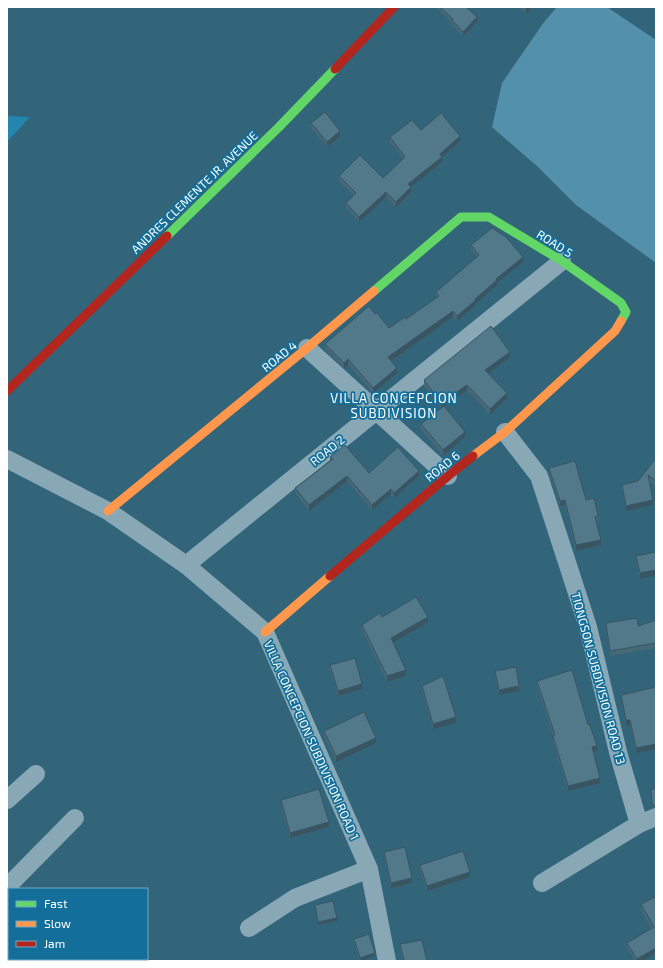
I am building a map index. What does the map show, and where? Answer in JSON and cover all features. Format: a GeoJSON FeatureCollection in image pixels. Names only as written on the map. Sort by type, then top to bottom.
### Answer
{"type":"FeatureCollection","features":[{"type":"Feature","properties":{"kind":"street","name":"ANDRES CLEMENTE JR. AVENUE"},"geometry":{"type":"LineString","coordinates":[[7,391],[273,132],[394,7]]}},
{"type":"Feature","properties":{"kind":"street","name":"ROAD 5"},"geometry":{"type":"LineString","coordinates":[[461,217],[489,217],[562,261],[621,303],[626,312]]}},
{"type":"Feature","properties":{"kind":"street","name":"ROAD 4"},"geometry":{"type":"LineString","coordinates":[[108,511],[307,348],[461,217]]}},
{"type":"Feature","properties":{"kind":"street","name":"ROAD 2"},"geometry":{"type":"LineString","coordinates":[[186,566],[376,410],[562,261]]}},
{"type":"Feature","properties":{"kind":"street","name":"ROAD 6"},"geometry":{"type":"LineString","coordinates":[[265,632],[448,476],[505,432],[615,331],[626,312]]}},
{"type":"Feature","properties":{"kind":"street"},"geometry":{"type":"LineString","coordinates":[[307,348],[448,476]]}},
{"type":"Feature","properties":{"kind":"street","name":"TIONGSON SUBDIVISION ROAD 13"},"geometry":{"type":"LineString","coordinates":[[505,432],[540,476],[588,627],[618,752],[639,824]]}},
{"type":"Feature","properties":{"kind":"street","name":"VILLA CONCEPCION SUBDIVISION ROAD 1"},"geometry":{"type":"LineString","coordinates":[[7,459],[108,511],[186,566],[265,632],[369,869],[388,961]]}},
{"type":"Feature","properties":{"kind":"street"},"geometry":{"type":"LineString","coordinates":[[7,800],[36,774]]}},
{"type":"Feature","properties":{"kind":"street"},"geometry":{"type":"LineString","coordinates":[[542,883],[639,824],[656,817]]}},
{"type":"Feature","properties":{"kind":"street"},"geometry":{"type":"LineString","coordinates":[[7,887],[75,818]]}},
{"type":"Feature","properties":{"kind":"street"},"geometry":{"type":"LineString","coordinates":[[249,928],[295,898],[369,869]]}},
{"type":"Feature","properties":{"kind":"shaded area"},"geometry":{"type":"Polygon","coordinates":[[[557,7],[607,7],[656,40],[656,263],[576,205],[538,167],[492,127],[502,83],[544,22],[557,7]]]}},
{"type":"Feature","properties":{"kind":"shaded area"},"geometry":{"type":"Polygon","coordinates":[[[7,116],[30,117],[7,142],[7,116]]]}},
{"type":"Feature","properties":{"kind":"building"},"geometry":{"type":"Polygon","coordinates":[[[440,7],[466,7],[477,17],[463,32],[452,20],[453,19],[440,7]]]}},
{"type":"Feature","properties":{"kind":"building"},"geometry":{"type":"Polygon","coordinates":[[[325,112],[340,131],[327,142],[311,123],[325,112]]]}},
{"type":"Feature","properties":{"kind":"building"},"geometry":{"type":"Polygon","coordinates":[[[441,113],[460,136],[440,154],[442,157],[408,184],[411,187],[396,202],[386,192],[359,217],[346,203],[356,193],[339,176],[360,155],[383,178],[405,157],[390,137],[412,120],[421,130],[441,113]]]}},
{"type":"Feature","properties":{"kind":"building"},"geometry":{"type":"Polygon","coordinates":[[[492,228],[506,237],[523,257],[496,279],[497,280],[475,299],[476,300],[457,316],[453,311],[388,357],[397,368],[373,388],[348,359],[344,363],[325,344],[369,306],[375,314],[377,313],[389,328],[405,317],[406,319],[439,296],[436,292],[479,255],[471,245],[492,228]]]}},
{"type":"Feature","properties":{"kind":"building"},"geometry":{"type":"Polygon","coordinates":[[[491,326],[510,352],[485,370],[507,393],[490,409],[467,385],[441,403],[424,380],[491,326]]]}},
{"type":"Feature","properties":{"kind":"building"},"geometry":{"type":"Polygon","coordinates":[[[444,406],[465,432],[443,450],[421,424],[444,406]]]}},
{"type":"Feature","properties":{"kind":"building"},"geometry":{"type":"Polygon","coordinates":[[[345,445],[369,473],[398,447],[419,471],[394,493],[391,489],[372,505],[347,476],[309,505],[295,488],[333,459],[330,457],[345,445]]]}},
{"type":"Feature","properties":{"kind":"building"},"geometry":{"type":"Polygon","coordinates":[[[656,458],[656,481],[648,475],[653,500],[626,506],[622,485],[638,481],[656,458]]]}},
{"type":"Feature","properties":{"kind":"building"},"geometry":{"type":"Polygon","coordinates":[[[575,461],[586,500],[594,498],[598,516],[595,517],[601,540],[576,545],[565,500],[560,501],[549,468],[575,461]]]}},
{"type":"Feature","properties":{"kind":"building"},"geometry":{"type":"Polygon","coordinates":[[[656,552],[656,570],[640,573],[636,556],[656,552]]]}},
{"type":"Feature","properties":{"kind":"building"},"geometry":{"type":"Polygon","coordinates":[[[416,597],[428,617],[391,638],[406,670],[387,676],[362,625],[380,613],[382,617],[416,597]]]}},
{"type":"Feature","properties":{"kind":"building"},"geometry":{"type":"Polygon","coordinates":[[[637,618],[638,626],[656,620],[656,643],[610,651],[606,623],[637,618]]]}},
{"type":"Feature","properties":{"kind":"building"},"geometry":{"type":"Polygon","coordinates":[[[355,658],[362,684],[338,691],[330,665],[355,658]]]}},
{"type":"Feature","properties":{"kind":"building"},"geometry":{"type":"Polygon","coordinates":[[[516,667],[519,686],[499,690],[495,671],[516,667]]]}},
{"type":"Feature","properties":{"kind":"building"},"geometry":{"type":"Polygon","coordinates":[[[572,670],[588,725],[590,725],[597,746],[592,747],[600,778],[568,786],[553,736],[555,735],[537,681],[572,670]]]}},
{"type":"Feature","properties":{"kind":"building"},"geometry":{"type":"Polygon","coordinates":[[[443,676],[456,717],[433,724],[422,686],[443,676]]]}},
{"type":"Feature","properties":{"kind":"building"},"geometry":{"type":"Polygon","coordinates":[[[656,687],[656,744],[636,748],[630,720],[626,720],[621,695],[656,687]]]}},
{"type":"Feature","properties":{"kind":"building"},"geometry":{"type":"Polygon","coordinates":[[[364,712],[376,738],[336,756],[324,731],[364,712]]]}},
{"type":"Feature","properties":{"kind":"building"},"geometry":{"type":"Polygon","coordinates":[[[319,789],[329,822],[290,833],[281,800],[319,789]]]}},
{"type":"Feature","properties":{"kind":"building"},"geometry":{"type":"Polygon","coordinates":[[[651,789],[656,789],[656,804],[652,805],[651,789]]]}},
{"type":"Feature","properties":{"kind":"building"},"geometry":{"type":"Polygon","coordinates":[[[405,847],[412,878],[391,883],[384,852],[405,847]]]}},
{"type":"Feature","properties":{"kind":"building"},"geometry":{"type":"Polygon","coordinates":[[[463,851],[470,872],[427,886],[420,865],[463,851]]]}},
{"type":"Feature","properties":{"kind":"building"},"geometry":{"type":"Polygon","coordinates":[[[655,897],[656,948],[637,959],[627,943],[654,927],[641,904],[655,897]]]}},
{"type":"Feature","properties":{"kind":"building"},"geometry":{"type":"Polygon","coordinates":[[[333,901],[337,918],[318,922],[315,905],[333,901]]]}},
{"type":"Feature","properties":{"kind":"building"},"geometry":{"type":"Polygon","coordinates":[[[369,934],[375,953],[360,958],[354,939],[369,934]]]}},
{"type":"Feature","properties":{"kind":"building"},"geometry":{"type":"Polygon","coordinates":[[[422,940],[427,961],[404,961],[400,944],[422,940]]]}},
{"type":"Feature","properties":{"kind":"traffic: fast"},"geometry":{"type":"LineString","coordinates":[[167,236],[279,127],[335,69]]}},
{"type":"Feature","properties":{"kind":"traffic: fast"},"geometry":{"type":"LineString","coordinates":[[374,291],[461,217],[489,217],[562,261],[621,303],[626,312],[621,321]]}},
{"type":"Feature","properties":{"kind":"traffic: slow"},"geometry":{"type":"LineString","coordinates":[[108,511],[307,348],[374,291]]}},
{"type":"Feature","properties":{"kind":"traffic: slow"},"geometry":{"type":"LineString","coordinates":[[473,456],[505,432],[615,331],[621,321]]}},
{"type":"Feature","properties":{"kind":"traffic: slow"},"geometry":{"type":"LineString","coordinates":[[265,632],[330,576]]}},
{"type":"Feature","properties":{"kind":"traffic: jam"},"geometry":{"type":"LineString","coordinates":[[335,69],[394,7]]}},
{"type":"Feature","properties":{"kind":"traffic: jam"},"geometry":{"type":"LineString","coordinates":[[7,391],[167,236]]}},
{"type":"Feature","properties":{"kind":"traffic: jam"},"geometry":{"type":"LineString","coordinates":[[330,576],[473,456]]}},
{"type":"Feature","properties":{"kind":"district","name":"VILLA CONCEPCION SUBDIVISION"},"geometry":{"type":"Point","coordinates":[394,406]}}]}
